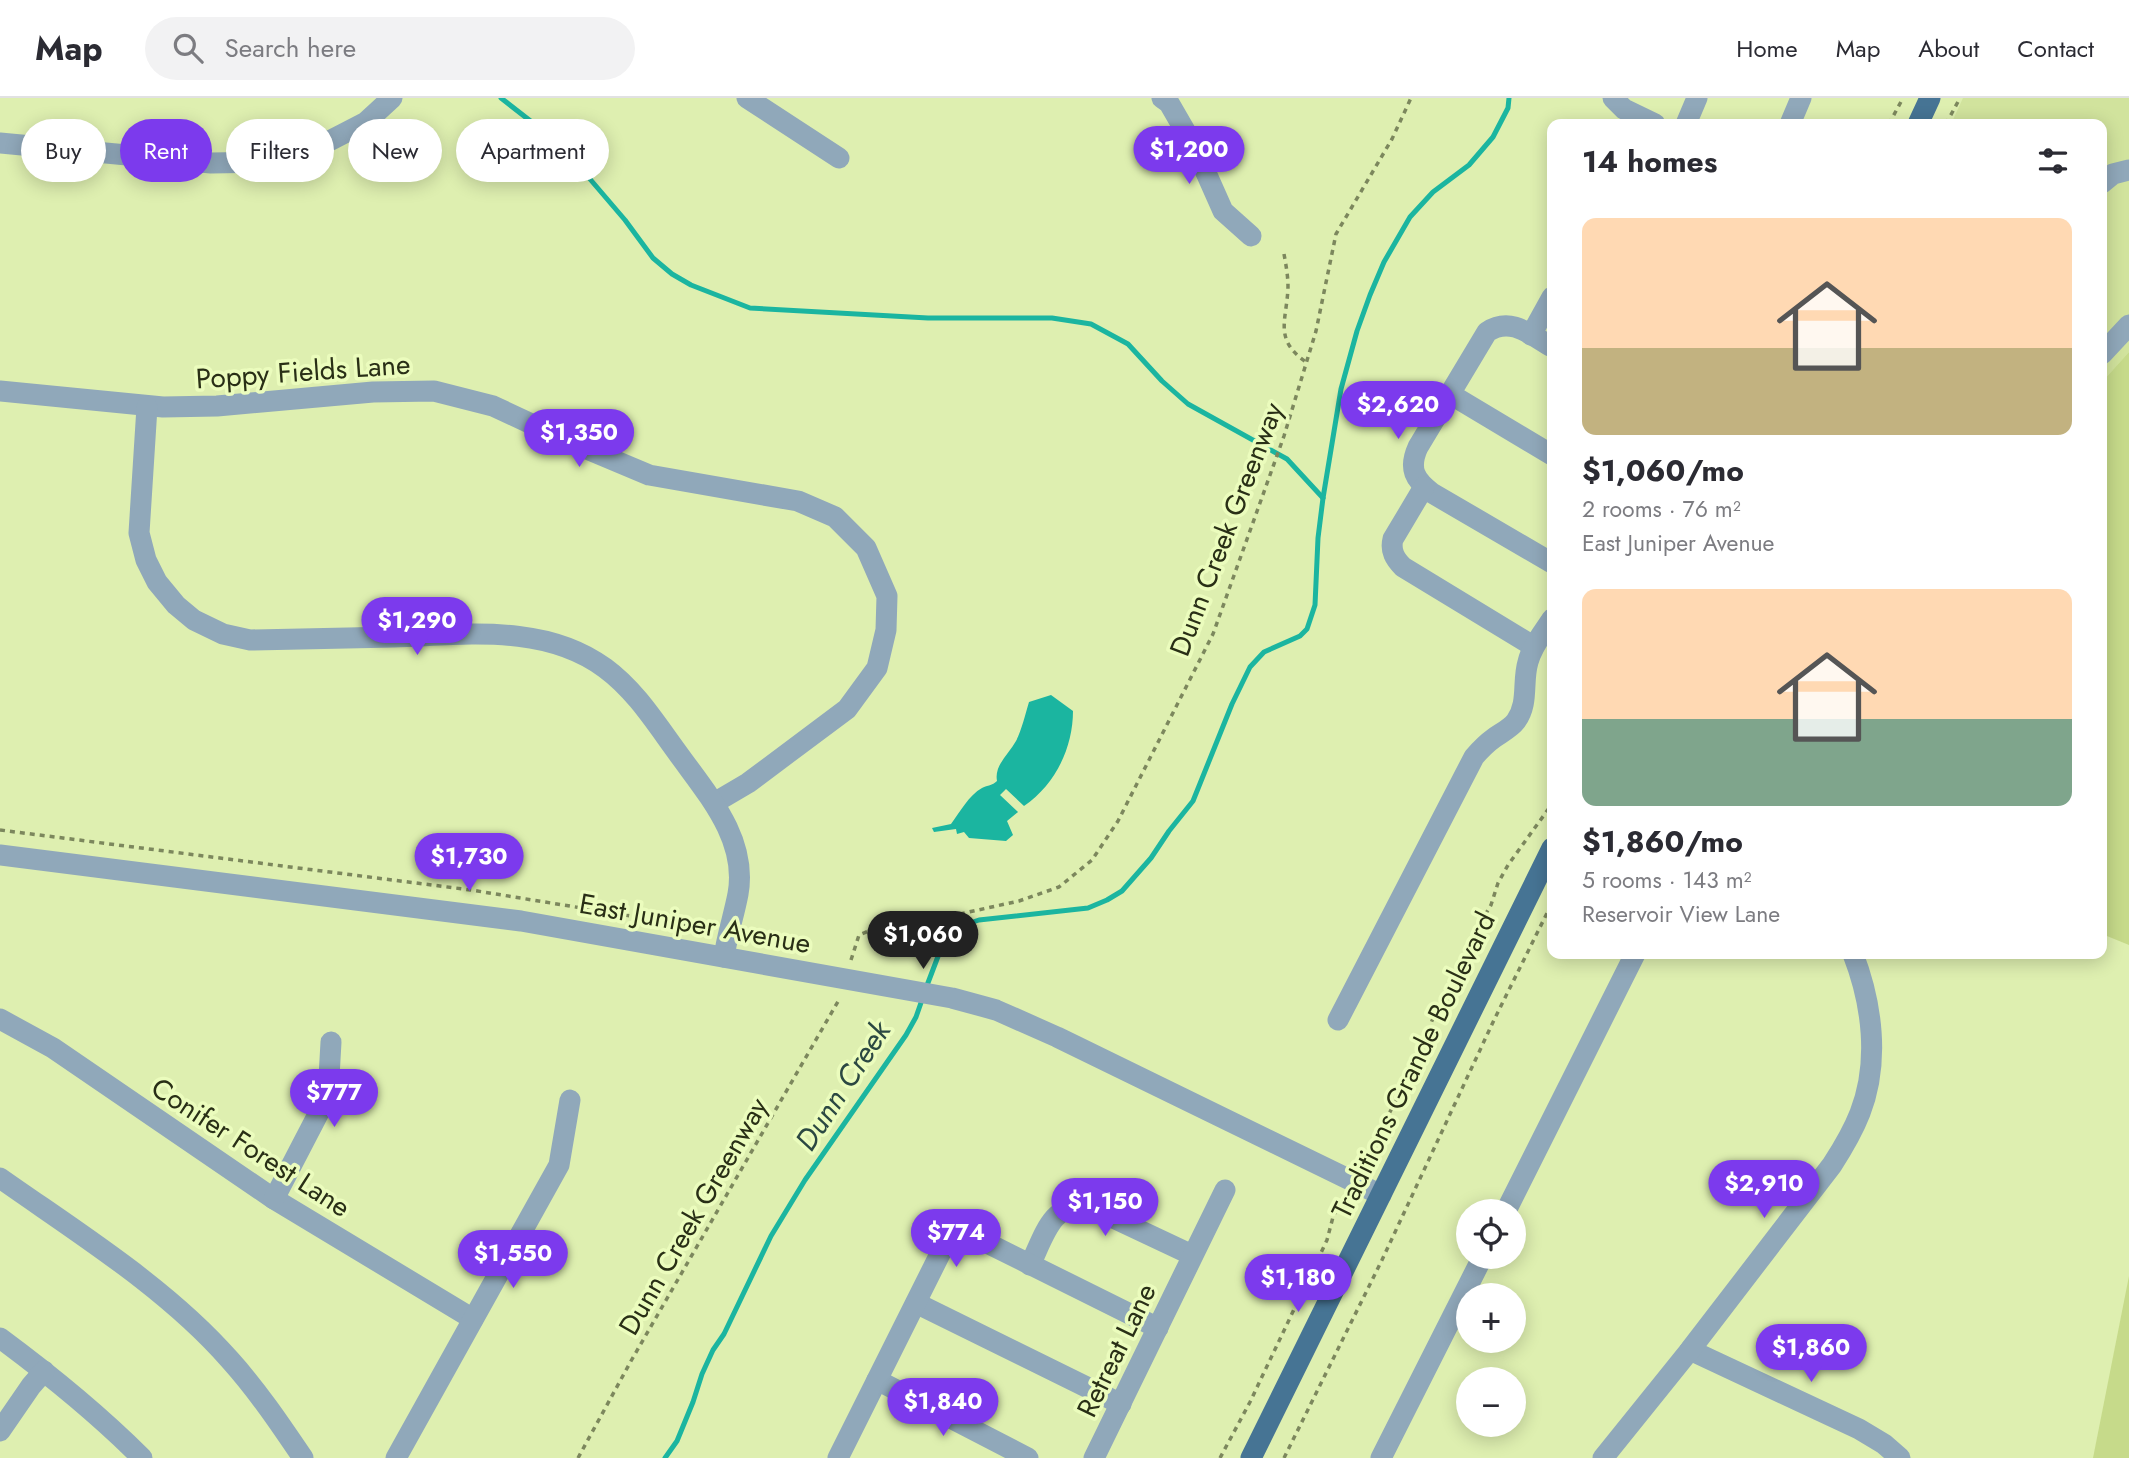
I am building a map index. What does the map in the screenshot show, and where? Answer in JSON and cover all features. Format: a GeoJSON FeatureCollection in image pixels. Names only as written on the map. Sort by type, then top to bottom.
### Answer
{"type":"FeatureCollection","features":[{"type":"Feature","properties":{"kind":"main road"},"geometry":{"type":"LineString","coordinates":[[1920,119],[1930,98]]}},
{"type":"Feature","properties":{"kind":"main road","name":"Traditions Grande Boulevard"},"geometry":{"type":"LineString","coordinates":[[1251,1458],[1547,858]]}},
{"type":"Feature","properties":{"kind":"street"},"geometry":{"type":"LineString","coordinates":[[0,143],[211,163],[263,162],[306,153],[366,122],[392,98]]}},
{"type":"Feature","properties":{"kind":"street"},"geometry":{"type":"LineString","coordinates":[[747,98],[839,158]]}},
{"type":"Feature","properties":{"kind":"street"},"geometry":{"type":"LineString","coordinates":[[1614,98],[1624,109],[1645,119]]}},
{"type":"Feature","properties":{"kind":"street"},"geometry":{"type":"LineString","coordinates":[[1688,119],[1697,98]]}},
{"type":"Feature","properties":{"kind":"street"},"geometry":{"type":"LineString","coordinates":[[1792,119],[1801,98]]}},
{"type":"Feature","properties":{"kind":"street"},"geometry":{"type":"LineString","coordinates":[[1169,100],[1195,148],[1223,211],[1251,236]]}},
{"type":"Feature","properties":{"kind":"street"},"geometry":{"type":"LineString","coordinates":[[2107,179],[2113,174],[2129,170]]}},
{"type":"Feature","properties":{"kind":"street"},"geometry":{"type":"LineString","coordinates":[[1531,335],[1547,306]]}},
{"type":"Feature","properties":{"kind":"street"},"geometry":{"type":"LineString","coordinates":[[1547,344],[1511,325],[1494,327],[1487,332],[1414,457],[1415,473],[1424,487],[1547,559]]}},
{"type":"Feature","properties":{"kind":"street"},"geometry":{"type":"LineString","coordinates":[[2107,349],[2129,325]]}},
{"type":"Feature","properties":{"kind":"street","name":"Poppy Fields Lane"},"geometry":{"type":"LineString","coordinates":[[0,391],[147,407],[217,406],[373,391],[434,391],[493,406],[568,442],[649,475],[798,501],[835,517],[866,548],[887,596],[886,630],[877,668],[847,709],[748,783],[714,803]]}},
{"type":"Feature","properties":{"kind":"street"},"geometry":{"type":"LineString","coordinates":[[1450,394],[1547,452]]}},
{"type":"Feature","properties":{"kind":"street"},"geometry":{"type":"LineString","coordinates":[[147,407],[139,533],[146,560],[157,582],[176,606],[194,620],[223,634],[250,640],[523,636],[567,646],[604,667],[630,690],[714,803],[728,828],[737,863],[738,892],[724,957]]}},
{"type":"Feature","properties":{"kind":"street"},"geometry":{"type":"LineString","coordinates":[[1424,487],[1393,539],[1391,546],[1395,560],[1533,646]]}},
{"type":"Feature","properties":{"kind":"street"},"geometry":{"type":"LineString","coordinates":[[1338,1020],[1474,757],[1492,739],[1515,724],[1521,713],[1525,701],[1527,663],[1533,646],[1547,626]]}},
{"type":"Feature","properties":{"kind":"street","name":"East Juniper Avenue"},"geometry":{"type":"LineString","coordinates":[[0,855],[521,921],[968,1003],[996,1010],[1057,1037],[1381,1195]]}},
{"type":"Feature","properties":{"kind":"street"},"geometry":{"type":"LineString","coordinates":[[1512,1199],[1632,959]]}},
{"type":"Feature","properties":{"kind":"street"},"geometry":{"type":"LineString","coordinates":[[1603,1458],[1832,1165],[1850,1136],[1861,1110],[1869,1072],[1871,1037],[1868,1007],[1855,959]]}},
{"type":"Feature","properties":{"kind":"street","name":"Conifer Forest Lane"},"geometry":{"type":"LineString","coordinates":[[0,1019],[53,1048],[274,1199],[473,1319]]}},
{"type":"Feature","properties":{"kind":"street"},"geometry":{"type":"LineString","coordinates":[[274,1199],[328,1095],[331,1042]]}},
{"type":"Feature","properties":{"kind":"street"},"geometry":{"type":"LineString","coordinates":[[396,1458],[559,1165],[570,1100]]}},
{"type":"Feature","properties":{"kind":"street"},"geometry":{"type":"LineString","coordinates":[[0,1178],[139,1276],[188,1319],[229,1358],[272,1411],[303,1458]]}},
{"type":"Feature","properties":{"kind":"street","name":"Retreat Lane"},"geometry":{"type":"LineString","coordinates":[[1094,1458],[1225,1190]]}},
{"type":"Feature","properties":{"kind":"street"},"geometry":{"type":"LineString","coordinates":[[1030,1265],[1053,1219],[1063,1209],[1075,1205],[1088,1206],[1192,1255]]}},
{"type":"Feature","properties":{"kind":"street"},"geometry":{"type":"LineString","coordinates":[[838,1458],[947,1240],[967,1233],[1158,1328]]}},
{"type":"Feature","properties":{"kind":"street"},"geometry":{"type":"LineString","coordinates":[[1381,1458],[1476,1269]]}},
{"type":"Feature","properties":{"kind":"street"},"geometry":{"type":"LineString","coordinates":[[916,1303],[1121,1404]]}},
{"type":"Feature","properties":{"kind":"street"},"geometry":{"type":"LineString","coordinates":[[0,1338],[106,1423],[142,1458]]}},
{"type":"Feature","properties":{"kind":"street"},"geometry":{"type":"LineString","coordinates":[[1690,1350],[1859,1429],[1884,1444],[1900,1458]]}},
{"type":"Feature","properties":{"kind":"street"},"geometry":{"type":"LineString","coordinates":[[0,1431],[44,1371]]}},
{"type":"Feature","properties":{"kind":"street"},"geometry":{"type":"LineString","coordinates":[[877,1380],[1028,1458]]}},
{"type":"Feature","properties":{"kind":"path","name":"Dunn Creek Greenway"},"geometry":{"type":"LineString","coordinates":[[849,966],[859,936],[883,925],[946,917],[1019,901],[1059,887],[1092,860],[1118,821],[1213,634],[1284,436],[1316,331],[1336,234],[1392,139],[1411,98]]}},
{"type":"Feature","properties":{"kind":"path"},"geometry":{"type":"LineString","coordinates":[[1892,119],[1903,98]]}},
{"type":"Feature","properties":{"kind":"path"},"geometry":{"type":"LineString","coordinates":[[1949,119],[1960,98]]}},
{"type":"Feature","properties":{"kind":"path"},"geometry":{"type":"LineString","coordinates":[[1284,254],[1288,289],[1284,326],[1293,353],[1306,363]]}},
{"type":"Feature","properties":{"kind":"path"},"geometry":{"type":"LineString","coordinates":[[1348,1160],[1359,1162],[1367,1156],[1416,1062],[1435,1013],[1462,966],[1475,932],[1491,905],[1498,883],[1547,811]]}},
{"type":"Feature","properties":{"kind":"path"},"geometry":{"type":"LineString","coordinates":[[0,830],[471,890],[711,929]]}},
{"type":"Feature","properties":{"kind":"path"},"geometry":{"type":"LineString","coordinates":[[1284,1458],[1382,1260],[1547,913]]}},
{"type":"Feature","properties":{"kind":"path","name":"Dunn Creek Greenway"},"geometry":{"type":"LineString","coordinates":[[578,1458],[842,993]]}},
{"type":"Feature","properties":{"kind":"path"},"geometry":{"type":"LineString","coordinates":[[1220,1458],[1250,1402],[1327,1240],[1340,1203]]}},
{"type":"Feature","properties":{"kind":"shaded area"},"geometry":{"type":"Polygon","coordinates":[[[1963,98],[2129,98],[2129,352],[2107,376],[2107,119],[1953,119],[1963,98]]]}},
{"type":"Feature","properties":{"kind":"shaded area"},"geometry":{"type":"Polygon","coordinates":[[[2129,352],[2129,945],[2107,936],[2107,376],[2129,352]]]}},
{"type":"Feature","properties":{"kind":"shaded area"},"geometry":{"type":"Polygon","coordinates":[[[2129,1276],[2129,1458],[2093,1458],[2129,1276]]]}},
{"type":"Feature","properties":{"kind":"water"},"geometry":{"type":"Polygon","coordinates":[[[1051,695],[1073,711],[1070,738],[1060,764],[1045,788],[1024,806],[1006,789],[1000,795],[1018,812],[1007,821],[1013,835],[1006,841],[969,838],[964,832],[957,834],[956,829],[934,832],[932,828],[951,824],[977,791],[997,781],[998,770],[1018,736],[1029,702],[1051,695]]]}},
{"type":"Feature","properties":{"kind":"waterway"},"geometry":{"type":"LineString","coordinates":[[501,98],[560,144],[625,220],[653,258],[691,285],[750,308],[928,318],[1052,318],[1091,324],[1128,344],[1162,381],[1188,404],[1287,459],[1323,498]]}},
{"type":"Feature","properties":{"kind":"waterway","name":"Dunn Creek"},"geometry":{"type":"LineString","coordinates":[[926,988],[945,938],[955,928],[979,920],[1088,908],[1122,891],[1151,858],[1193,801],[1250,667],[1264,652],[1300,636],[1307,629],[1315,605],[1318,538],[1341,389],[1370,295],[1384,262],[1410,217],[1433,192],[1469,165],[1493,137],[1508,108],[1509,98]]}},
{"type":"Feature","properties":{"kind":"waterway","name":"Dunn Creek"},"geometry":{"type":"LineString","coordinates":[[665,1458],[677,1441],[713,1350],[724,1334],[771,1236],[805,1180],[906,1035],[923,997]]}}]}
